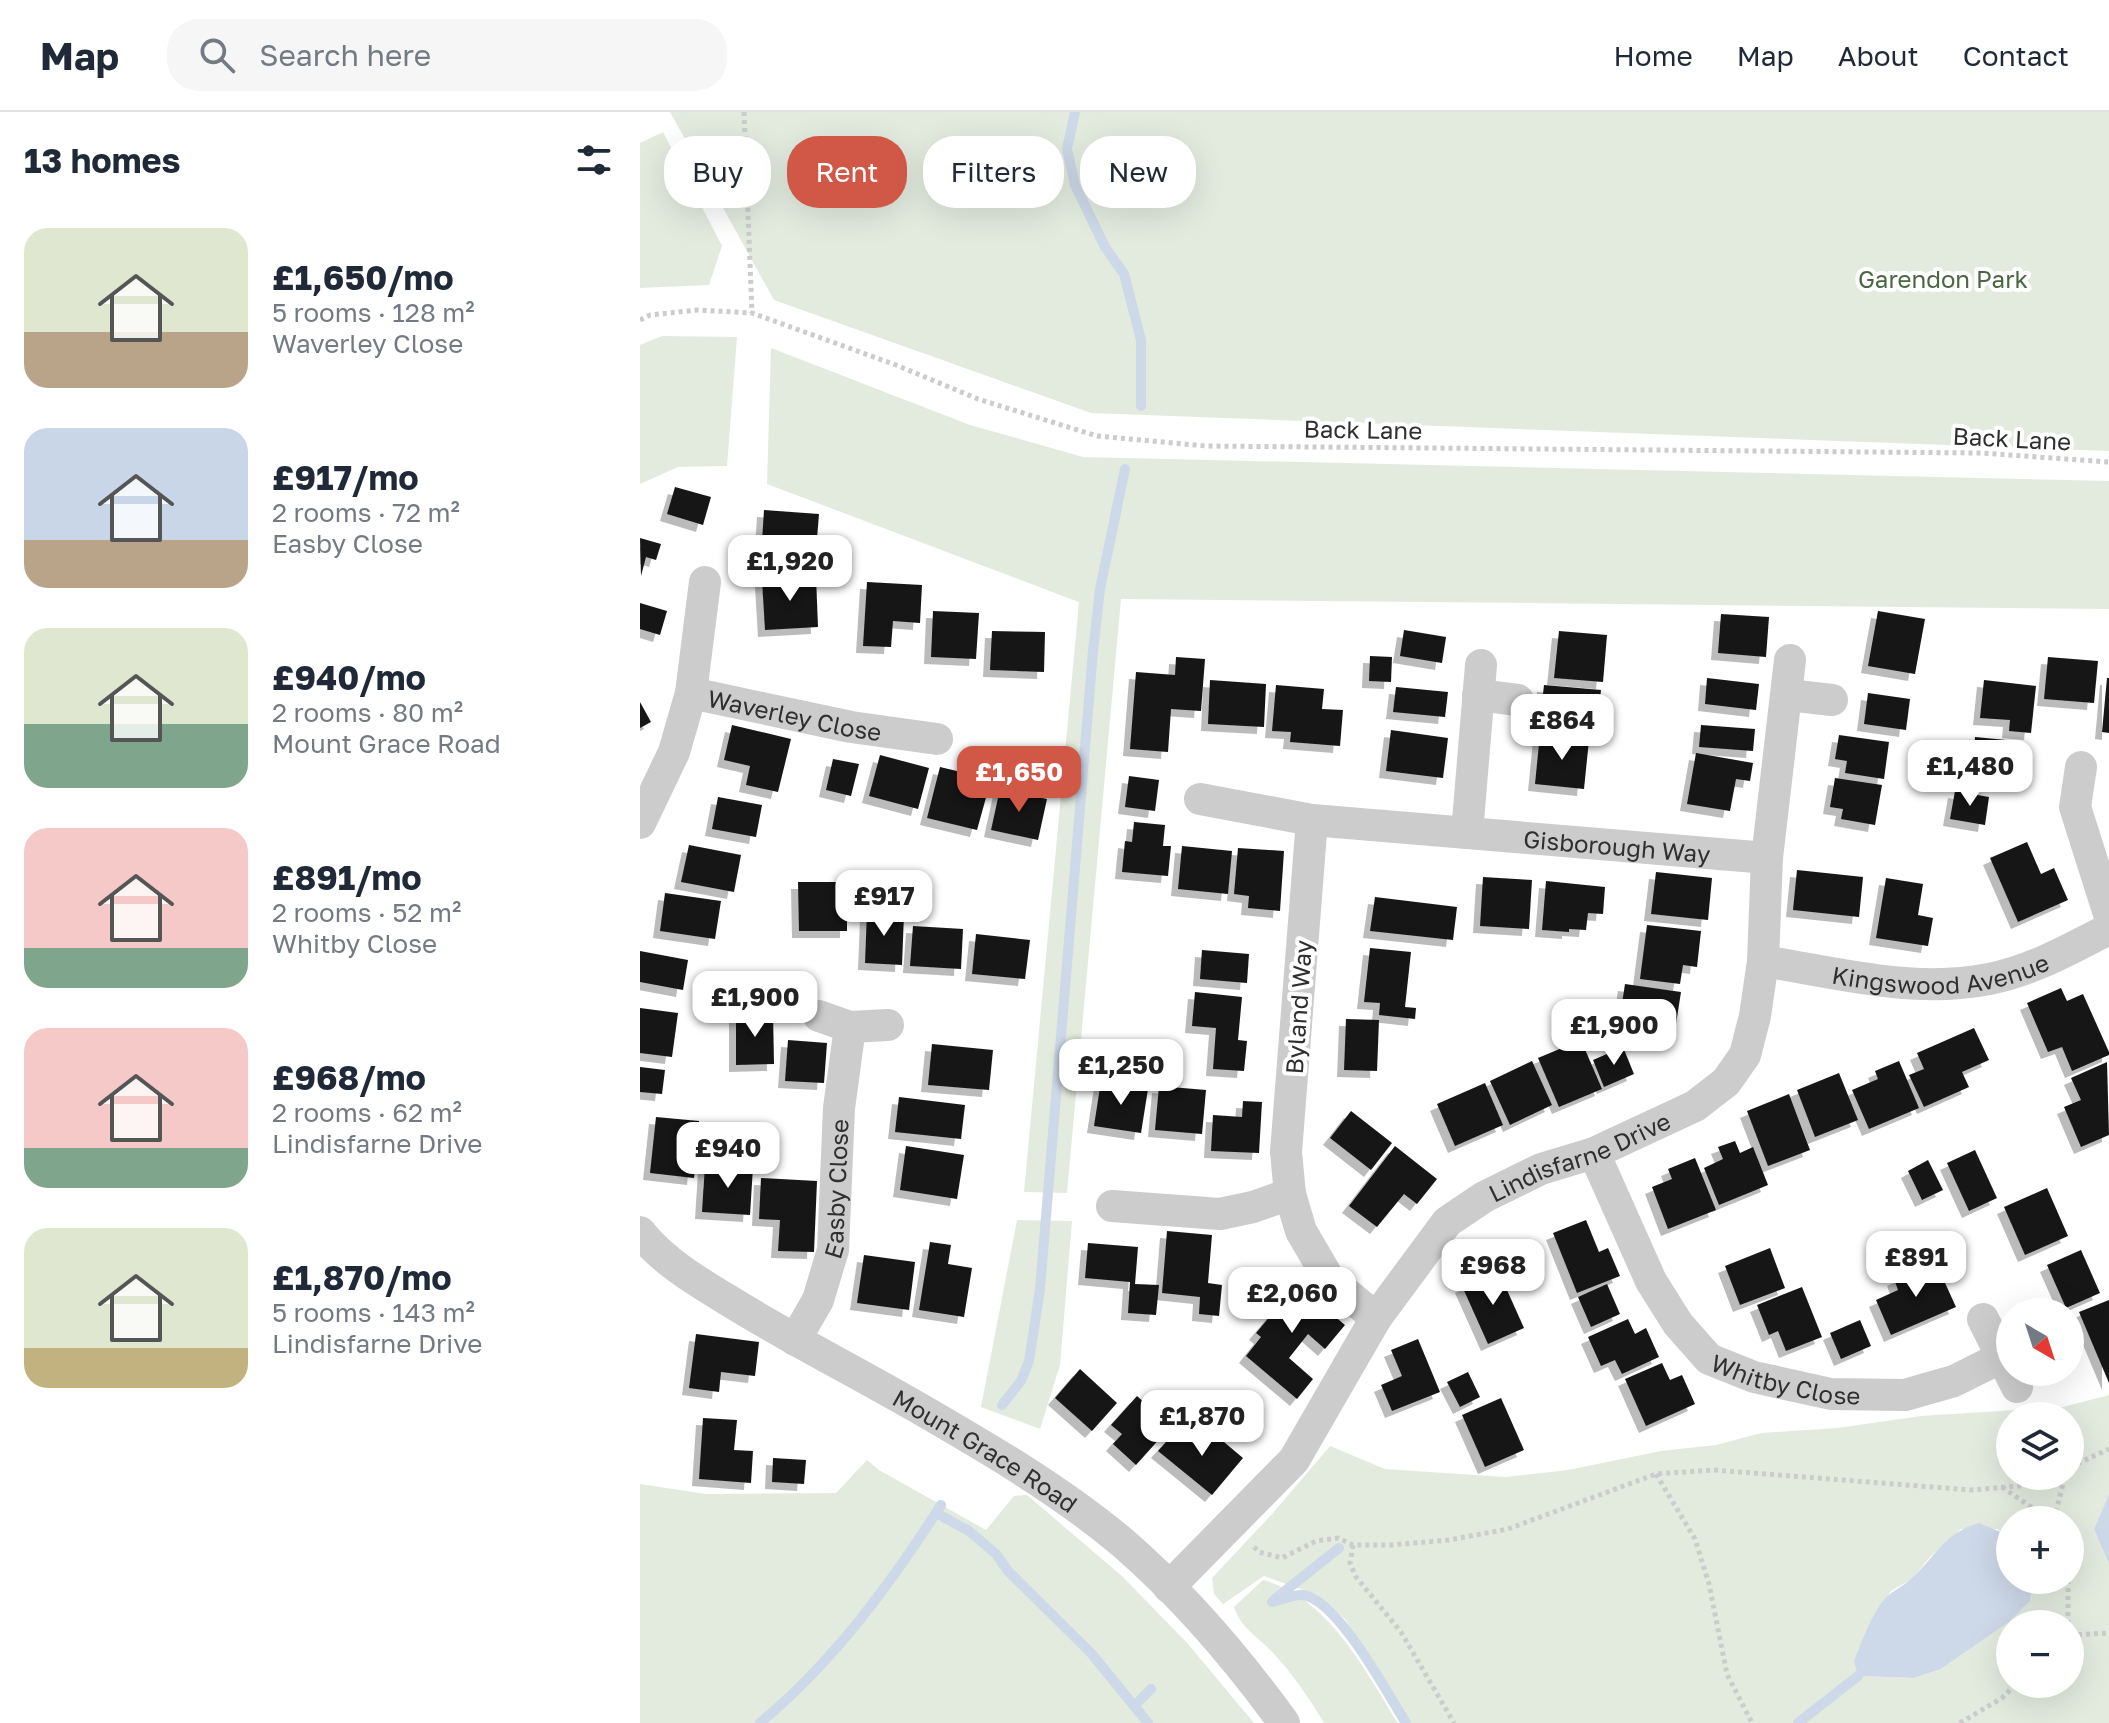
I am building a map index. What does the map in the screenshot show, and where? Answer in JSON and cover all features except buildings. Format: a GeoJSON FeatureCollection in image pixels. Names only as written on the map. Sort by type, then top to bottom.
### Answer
{"type":"FeatureCollection","features":[{"type":"Feature","properties":{"kind":"street"},"geometry":{"type":"LineString","coordinates":[[640,823],[674,752],[691,693],[705,582]]}},
{"type":"Feature","properties":{"kind":"street","name":"Lindisfarne Drive"},"geometry":{"type":"LineString","coordinates":[[1169,1587],[1294,1460],[1376,1318],[1447,1222],[1484,1197],[1541,1169],[1594,1153],[1695,1106],[1726,1082],[1745,1055],[1755,1016],[1763,961],[1767,858],[1790,660]]}},
{"type":"Feature","properties":{"kind":"street"},"geometry":{"type":"LineString","coordinates":[[1467,833],[1479,680],[1518,700]]}},
{"type":"Feature","properties":{"kind":"street","name":"Waverley Close"},"geometry":{"type":"LineString","coordinates":[[691,693],[851,727],[900,723],[937,739]]}},
{"type":"Feature","properties":{"kind":"street"},"geometry":{"type":"LineString","coordinates":[[1788,695],[1832,700]]}},
{"type":"Feature","properties":{"kind":"street"},"geometry":{"type":"LineString","coordinates":[[2081,767],[2064,803],[2109,914]]}},
{"type":"Feature","properties":{"kind":"street","name":"Gisborough Way"},"geometry":{"type":"LineString","coordinates":[[1200,799],[1312,820],[1767,858]]}},
{"type":"Feature","properties":{"kind":"street","name":"Byland Way"},"geometry":{"type":"LineString","coordinates":[[1312,820],[1286,1152],[1290,1194],[1301,1231],[1329,1279],[1376,1318]]}},
{"type":"Feature","properties":{"kind":"street","name":"Kingswood Avenue"},"geometry":{"type":"LineString","coordinates":[[1763,961],[1914,985],[1951,985],[1992,979],[2038,964],[2109,929]]}},
{"type":"Feature","properties":{"kind":"street"},"geometry":{"type":"LineString","coordinates":[[819,1016],[850,1027],[888,1025]]}},
{"type":"Feature","properties":{"kind":"street","name":"Easby Close"},"geometry":{"type":"LineString","coordinates":[[795,1340],[818,1300],[833,1250],[839,1108],[850,1027]]}},
{"type":"Feature","properties":{"kind":"street","name":"Whitby Close"},"geometry":{"type":"LineString","coordinates":[[1594,1153],[1651,1281],[1678,1324],[1709,1359],[1754,1377],[1831,1394],[1905,1395],[1954,1381],[1996,1360]]}},
{"type":"Feature","properties":{"kind":"street"},"geometry":{"type":"LineString","coordinates":[[1129,1200],[1220,1214],[1290,1194]]}},
{"type":"Feature","properties":{"kind":"street","name":"Mount Grace Road"},"geometry":{"type":"LineString","coordinates":[[640,1232],[696,1280],[795,1340],[915,1406],[1017,1467],[1079,1509],[1122,1543],[1169,1587],[1241,1663],[1284,1723]]}},
{"type":"Feature","properties":{"kind":"street"},"geometry":{"type":"LineString","coordinates":[[1983,1319],[1996,1349]]}},
{"type":"Feature","properties":{"kind":"path"},"geometry":{"type":"LineString","coordinates":[[744,112],[752,313]]}},
{"type":"Feature","properties":{"kind":"path","name":"Back Lane"},"geometry":{"type":"LineString","coordinates":[[640,320],[650,315],[698,310],[752,313],[896,365],[978,399],[1097,436],[1206,446],[1981,453],[2109,462]]}},
{"type":"Feature","properties":{"kind":"path"},"geometry":{"type":"LineString","coordinates":[[2084,1461],[2109,1449]]}},
{"type":"Feature","properties":{"kind":"path"},"geometry":{"type":"LineString","coordinates":[[1232,1523],[1259,1552],[1282,1558],[1316,1541],[1338,1538],[1353,1545],[1391,1545],[1449,1540],[1508,1529],[1656,1474],[1714,1470],[1971,1490],[1996,1488]]}},
{"type":"Feature","properties":{"kind":"path"},"geometry":{"type":"LineString","coordinates":[[1656,1474],[1695,1539],[1709,1584],[1727,1674],[1752,1723]]}},
{"type":"Feature","properties":{"kind":"path"},"geometry":{"type":"LineString","coordinates":[[2007,1490],[2031,1506]]}},
{"type":"Feature","properties":{"kind":"path"},"geometry":{"type":"LineString","coordinates":[[1353,1545],[1350,1563],[1356,1577],[1401,1632],[1454,1723]]}},
{"type":"Feature","properties":{"kind":"path"},"geometry":{"type":"LineString","coordinates":[[2084,1634],[2109,1633]]}},
{"type":"Feature","properties":{"kind":"path"},"geometry":{"type":"LineString","coordinates":[[1960,1723],[2002,1698]]}},
{"type":"Feature","properties":{"kind":"green space","name":"Garendon Park"},"geometry":{"type":"Polygon","coordinates":[[[670,112],[2109,112],[2109,451],[1091,413],[774,300],[723,208],[771,208],[771,136],[683,136],[670,112]]]}},
{"type":"Feature","properties":{"kind":"green space"},"geometry":{"type":"Polygon","coordinates":[[[663,132],[664,208],[702,208],[722,246],[709,285],[640,288],[640,143],[663,132]]]}},
{"type":"Feature","properties":{"kind":"green space"},"geometry":{"type":"Polygon","coordinates":[[[662,336],[737,337],[727,466],[678,467],[640,484],[640,345],[662,336]]]}},
{"type":"Feature","properties":{"kind":"green space"},"geometry":{"type":"Polygon","coordinates":[[[771,348],[970,425],[1083,457],[2109,481],[2109,609],[1121,599],[1067,1193],[1024,1192],[1079,602],[767,484],[771,348]]]}},
{"type":"Feature","properties":{"kind":"green space"},"geometry":{"type":"Polygon","coordinates":[[[1017,1220],[1072,1221],[1060,1365],[1040,1429],[981,1407],[1017,1220]]]}},
{"type":"Feature","properties":{"kind":"green space"},"geometry":{"type":"Polygon","coordinates":[[[2109,1395],[2109,1494],[2094,1529],[2109,1564],[2109,1723],[1411,1723],[1345,1619],[1317,1595],[1264,1576],[1223,1604],[1214,1594],[1212,1578],[1330,1446],[1385,1469],[1505,1477],[1568,1470],[1661,1451],[1716,1445],[1761,1433],[1837,1428],[1921,1416],[1996,1411],[1996,1490],[2084,1490],[2082,1402],[2109,1395]],[[1996,1506],[1996,1529],[1961,1529],[1930,1557],[1912,1579],[1891,1591],[1867,1629],[1862,1643],[1859,1676],[1914,1678],[1941,1669],[1996,1631],[1996,1698],[2084,1698],[2084,1610],[2021,1610],[2030,1601],[2031,1594],[2084,1594],[2084,1506],[1996,1506]]]}},
{"type":"Feature","properties":{"kind":"green space"},"geometry":{"type":"Polygon","coordinates":[[[867,1460],[879,1470],[986,1530],[1014,1496],[1027,1495],[1123,1577],[1188,1644],[1254,1723],[640,1723],[640,1484],[706,1494],[836,1493],[867,1460]]]}},
{"type":"Feature","properties":{"kind":"green space"},"geometry":{"type":"Polygon","coordinates":[[[1263,1580],[1307,1602],[1326,1619],[1358,1659],[1398,1723],[1324,1723],[1289,1671],[1237,1615],[1234,1607],[1263,1580]]]}},
{"type":"Feature","properties":{"kind":"water"},"geometry":{"type":"Polygon","coordinates":[[[2109,1494],[2109,1564],[2094,1529],[2109,1494]]]}},
{"type":"Feature","properties":{"kind":"water"},"geometry":{"type":"Polygon","coordinates":[[[1979,1523],[1996,1530],[1996,1594],[2031,1594],[2030,1601],[2021,1610],[1996,1610],[1996,1631],[1941,1669],[1914,1678],[1858,1676],[1854,1661],[1881,1603],[1913,1577],[1949,1539],[1979,1523]]]}},
{"type":"Feature","properties":{"kind":"waterway"},"geometry":{"type":"LineString","coordinates":[[1075,112],[1067,149],[1075,185],[1105,247],[1124,274],[1141,340],[1141,406]]}},
{"type":"Feature","properties":{"kind":"waterway"},"geometry":{"type":"LineString","coordinates":[[1002,1405],[1021,1381],[1029,1361],[1040,1289],[1093,651],[1100,589],[1125,469]]}},
{"type":"Feature","properties":{"kind":"waterway"},"geometry":{"type":"LineString","coordinates":[[760,1723],[812,1674],[859,1621],[941,1505]]}},
{"type":"Feature","properties":{"kind":"waterway"},"geometry":{"type":"LineString","coordinates":[[936,1513],[969,1531],[996,1554],[1008,1571],[1091,1653],[1148,1723]]}},
{"type":"Feature","properties":{"kind":"waterway"},"geometry":{"type":"LineString","coordinates":[[1275,1599],[1339,1548]]}},
{"type":"Feature","properties":{"kind":"waterway"},"geometry":{"type":"LineString","coordinates":[[1272,1602],[1303,1595],[1317,1601],[1331,1613],[1360,1650],[1406,1723]]}},
{"type":"Feature","properties":{"kind":"waterway"},"geometry":{"type":"LineString","coordinates":[[1798,1723],[1858,1676]]}},
{"type":"Feature","properties":{"kind":"waterway"},"geometry":{"type":"LineString","coordinates":[[1135,1705],[1151,1689]]}}]}
